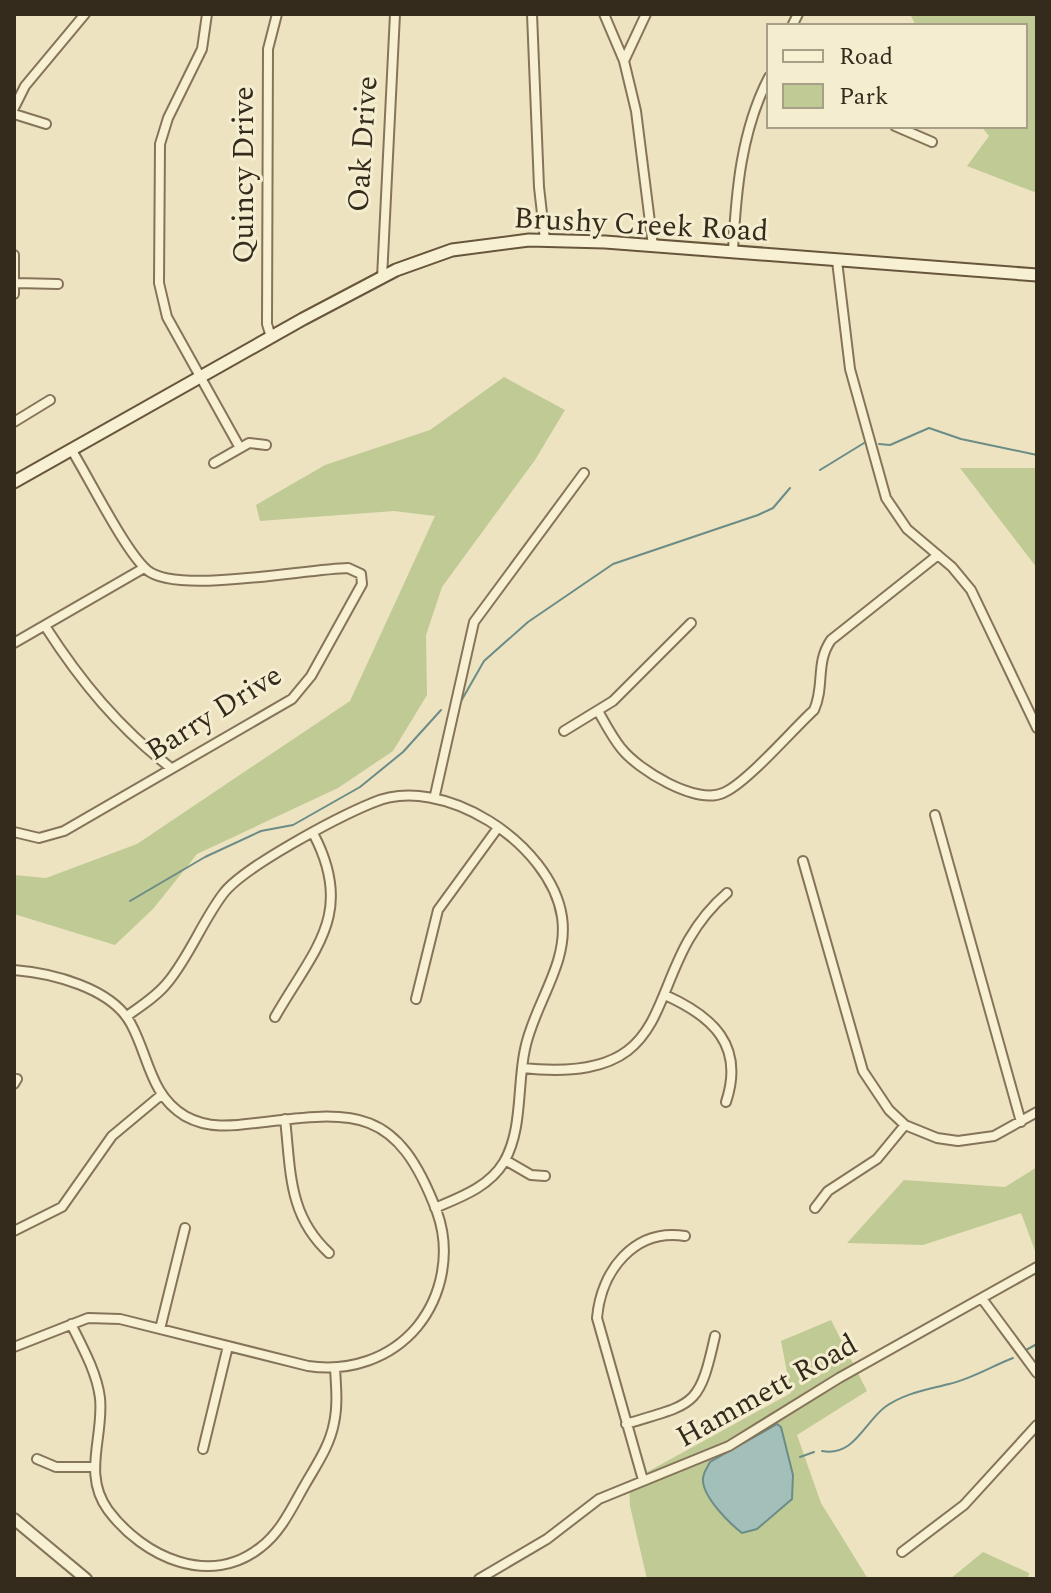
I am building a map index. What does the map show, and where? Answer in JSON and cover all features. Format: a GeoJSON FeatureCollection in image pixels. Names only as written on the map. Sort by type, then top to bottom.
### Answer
{"type":"FeatureCollection","features":[{"type":"Feature","properties":{"kind":"main road","name":"Brushy Creek Road"},"geometry":{"type":"LineString","coordinates":[[14,482],[382,278],[452,250],[545,240],[1037,275]]}},
{"type":"Feature","properties":{"kind":"street"},"geometry":{"type":"LineString","coordinates":[[14,108],[25,86],[85,14]]}},
{"type":"Feature","properties":{"kind":"street"},"geometry":{"type":"LineString","coordinates":[[207,14],[202,49],[164,128],[158,162],[160,293],[167,317],[240,448]]}},
{"type":"Feature","properties":{"kind":"street","name":"Quincy Drive"},"geometry":{"type":"LineString","coordinates":[[271,337],[267,324],[268,49],[277,14]]}},
{"type":"Feature","properties":{"kind":"street","name":"Oak Drive"},"geometry":{"type":"LineString","coordinates":[[382,278],[395,14]]}},
{"type":"Feature","properties":{"kind":"street"},"geometry":{"type":"LineString","coordinates":[[532,14],[539,187],[545,240]]}},
{"type":"Feature","properties":{"kind":"street"},"geometry":{"type":"LineString","coordinates":[[604,14],[624,61],[641,134],[653,246]]}},
{"type":"Feature","properties":{"kind":"street"},"geometry":{"type":"LineString","coordinates":[[624,61],[646,14]]}},
{"type":"Feature","properties":{"kind":"street"},"geometry":{"type":"LineString","coordinates":[[733,251],[736,192],[742,162],[751,122],[767,82]]}},
{"type":"Feature","properties":{"kind":"street"},"geometry":{"type":"LineString","coordinates":[[14,114],[46,124]]}},
{"type":"Feature","properties":{"kind":"street"},"geometry":{"type":"LineString","coordinates":[[900,128],[932,142]]}},
{"type":"Feature","properties":{"kind":"street"},"geometry":{"type":"LineString","coordinates":[[14,255],[17,283],[14,294]]}},
{"type":"Feature","properties":{"kind":"street"},"geometry":{"type":"LineString","coordinates":[[837,261],[850,369],[883,490],[902,524],[938,555],[971,590],[1037,728]]}},
{"type":"Feature","properties":{"kind":"street"},"geometry":{"type":"LineString","coordinates":[[17,283],[58,284]]}},
{"type":"Feature","properties":{"kind":"street"},"geometry":{"type":"LineString","coordinates":[[14,422],[50,400]]}},
{"type":"Feature","properties":{"kind":"street"},"geometry":{"type":"LineString","coordinates":[[214,463],[252,443],[266,445]]}},
{"type":"Feature","properties":{"kind":"street"},"geometry":{"type":"LineString","coordinates":[[14,643],[144,568],[71,449]]}},
{"type":"Feature","properties":{"kind":"street"},"geometry":{"type":"LineString","coordinates":[[435,795],[474,622],[584,473]]}},
{"type":"Feature","properties":{"kind":"street"},"geometry":{"type":"LineString","coordinates":[[598,711],[622,751],[652,773],[677,788],[704,798],[724,793],[814,710],[820,696],[820,660],[831,640],[938,555]]}},
{"type":"Feature","properties":{"kind":"street","name":"Barry Drive"},"geometry":{"type":"LineString","coordinates":[[14,832],[30,838],[53,835],[278,709],[306,685],[362,584],[361,575],[339,568],[177,582],[162,579],[144,568]]}},
{"type":"Feature","properties":{"kind":"street"},"geometry":{"type":"LineString","coordinates":[[564,731],[598,711],[691,623]]}},
{"type":"Feature","properties":{"kind":"street"},"geometry":{"type":"LineString","coordinates":[[45,626],[88,690],[127,731],[171,768]]}},
{"type":"Feature","properties":{"kind":"street"},"geometry":{"type":"LineString","coordinates":[[1025,703],[1037,701]]}},
{"type":"Feature","properties":{"kind":"street"},"geometry":{"type":"LineString","coordinates":[[127,1016],[169,980],[231,885],[378,800],[411,794],[435,795],[469,809],[497,829],[544,872],[556,894],[562,920],[559,956],[529,1033],[513,1137],[505,1160],[483,1185],[435,1208]]}},
{"type":"Feature","properties":{"kind":"street"},"geometry":{"type":"LineString","coordinates":[[935,815],[1021,1122]]}},
{"type":"Feature","properties":{"kind":"street"},"geometry":{"type":"LineString","coordinates":[[416,999],[438,910],[497,829]]}},
{"type":"Feature","properties":{"kind":"street"},"geometry":{"type":"LineString","coordinates":[[275,1017],[323,934],[331,912],[331,875],[314,835]]}},
{"type":"Feature","properties":{"kind":"street"},"geometry":{"type":"LineString","coordinates":[[803,861],[863,1071],[878,1097],[905,1125],[937,1138],[965,1141],[994,1136],[1037,1112]]}},
{"type":"Feature","properties":{"kind":"street"},"geometry":{"type":"LineString","coordinates":[[522,1068],[575,1072],[609,1063],[643,1036],[665,995],[695,925],[727,893]]}},
{"type":"Feature","properties":{"kind":"street"},"geometry":{"type":"LineString","coordinates":[[14,970],[44,975],[99,995],[127,1016],[160,1096],[187,1117],[210,1125],[232,1126],[341,1115],[380,1128],[411,1157],[435,1208],[442,1232],[443,1264],[438,1291],[425,1316],[407,1337],[385,1354],[360,1364],[335,1368],[308,1366],[160,1329],[96,1317],[14,1347]]}},
{"type":"Feature","properties":{"kind":"street"},"geometry":{"type":"LineString","coordinates":[[665,995],[700,1012],[722,1037],[731,1068],[726,1102]]}},
{"type":"Feature","properties":{"kind":"street"},"geometry":{"type":"LineString","coordinates":[[14,1231],[62,1207],[112,1136],[160,1096]]}},
{"type":"Feature","properties":{"kind":"street"},"geometry":{"type":"LineString","coordinates":[[285,1119],[298,1212],[310,1235],[329,1253]]}},
{"type":"Feature","properties":{"kind":"street"},"geometry":{"type":"LineString","coordinates":[[815,1208],[828,1191],[877,1159],[905,1125]]}},
{"type":"Feature","properties":{"kind":"street"},"geometry":{"type":"LineString","coordinates":[[505,1160],[531,1175],[545,1176]]}},
{"type":"Feature","properties":{"kind":"street"},"geometry":{"type":"LineString","coordinates":[[160,1329],[185,1228]]}},
{"type":"Feature","properties":{"kind":"street"},"geometry":{"type":"LineString","coordinates":[[643,1480],[597,1318],[603,1286],[625,1253],[668,1233],[685,1236]]}},
{"type":"Feature","properties":{"kind":"street","name":"Hammett Road"},"geometry":{"type":"LineString","coordinates":[[479,1579],[547,1539],[590,1504],[729,1446],[839,1378],[1037,1267]]}},
{"type":"Feature","properties":{"kind":"street"},"geometry":{"type":"LineString","coordinates":[[983,1300],[1037,1373]]}},
{"type":"Feature","properties":{"kind":"street"},"geometry":{"type":"LineString","coordinates":[[71,1324],[99,1395],[94,1467],[98,1491],[108,1510],[157,1553],[197,1567],[240,1560],[261,1548],[278,1531],[327,1446],[336,1411],[335,1368]]}},
{"type":"Feature","properties":{"kind":"street"},"geometry":{"type":"LineString","coordinates":[[626,1424],[692,1401],[705,1379],[715,1336]]}},
{"type":"Feature","properties":{"kind":"street"},"geometry":{"type":"LineString","coordinates":[[203,1449],[228,1346]]}},
{"type":"Feature","properties":{"kind":"street"},"geometry":{"type":"LineString","coordinates":[[902,1552],[964,1505],[1037,1425]]}},
{"type":"Feature","properties":{"kind":"street"},"geometry":{"type":"LineString","coordinates":[[37,1459],[56,1467],[94,1467]]}},
{"type":"Feature","properties":{"kind":"street"},"geometry":{"type":"LineString","coordinates":[[14,1519],[86,1579]]}},
{"type":"Feature","properties":{"kind":"green space"},"geometry":{"type":"Polygon","coordinates":[[[910,14],[1037,14],[1037,193],[967,166],[989,136],[983,128],[1027,128],[1027,24],[915,24],[910,14]]]}},
{"type":"Feature","properties":{"kind":"green space"},"geometry":{"type":"Polygon","coordinates":[[[504,377],[565,410],[535,460],[442,587],[426,635],[427,695],[393,751],[338,788],[197,854],[153,909],[115,945],[14,914],[14,875],[46,878],[137,844],[350,701],[435,516],[394,511],[260,521],[256,505],[325,465],[430,430],[504,377]]]}},
{"type":"Feature","properties":{"kind":"green space"},"geometry":{"type":"Polygon","coordinates":[[[960,468],[1037,468],[1037,568],[960,468]]]}},
{"type":"Feature","properties":{"kind":"green space"},"geometry":{"type":"Polygon","coordinates":[[[1037,1167],[1037,1256],[1021,1213],[923,1245],[847,1243],[904,1180],[1005,1187],[1037,1167]]]}},
{"type":"Feature","properties":{"kind":"green space"},"geometry":{"type":"Polygon","coordinates":[[[831,1320],[867,1391],[797,1435],[821,1503],[868,1579],[647,1579],[630,1506],[629,1482],[791,1393],[781,1341],[831,1320]]]}},
{"type":"Feature","properties":{"kind":"green space"},"geometry":{"type":"Polygon","coordinates":[[[983,1552],[1029,1573],[1028,1579],[950,1579],[983,1552]]]}},
{"type":"Feature","properties":{"kind":"water"},"geometry":{"type":"Polygon","coordinates":[[[777,1424],[781,1427],[793,1475],[792,1499],[757,1529],[742,1533],[712,1502],[704,1488],[704,1473],[710,1462],[777,1424]]]}},
{"type":"Feature","properties":{"kind":"waterway"},"geometry":{"type":"LineString","coordinates":[[879,444],[890,445],[929,428],[961,439],[1037,455]]}},
{"type":"Feature","properties":{"kind":"waterway"},"geometry":{"type":"LineString","coordinates":[[820,470],[864,443]]}},
{"type":"Feature","properties":{"kind":"waterway"},"geometry":{"type":"LineString","coordinates":[[460,703],[484,661],[528,622],[613,564],[758,515],[773,508],[790,488]]}},
{"type":"Feature","properties":{"kind":"waterway"},"geometry":{"type":"LineString","coordinates":[[130,901],[205,857],[261,831],[293,825],[360,787],[403,752],[441,710]]}},
{"type":"Feature","properties":{"kind":"waterway"},"geometry":{"type":"LineString","coordinates":[[1026,1350],[1037,1344]]}},
{"type":"Feature","properties":{"kind":"waterway"},"geometry":{"type":"LineString","coordinates":[[822,1451],[842,1449],[850,1444],[885,1407],[900,1398],[965,1379],[1013,1358]]}},
{"type":"Feature","properties":{"kind":"waterway"},"geometry":{"type":"LineString","coordinates":[[800,1457],[814,1452]]}}]}
